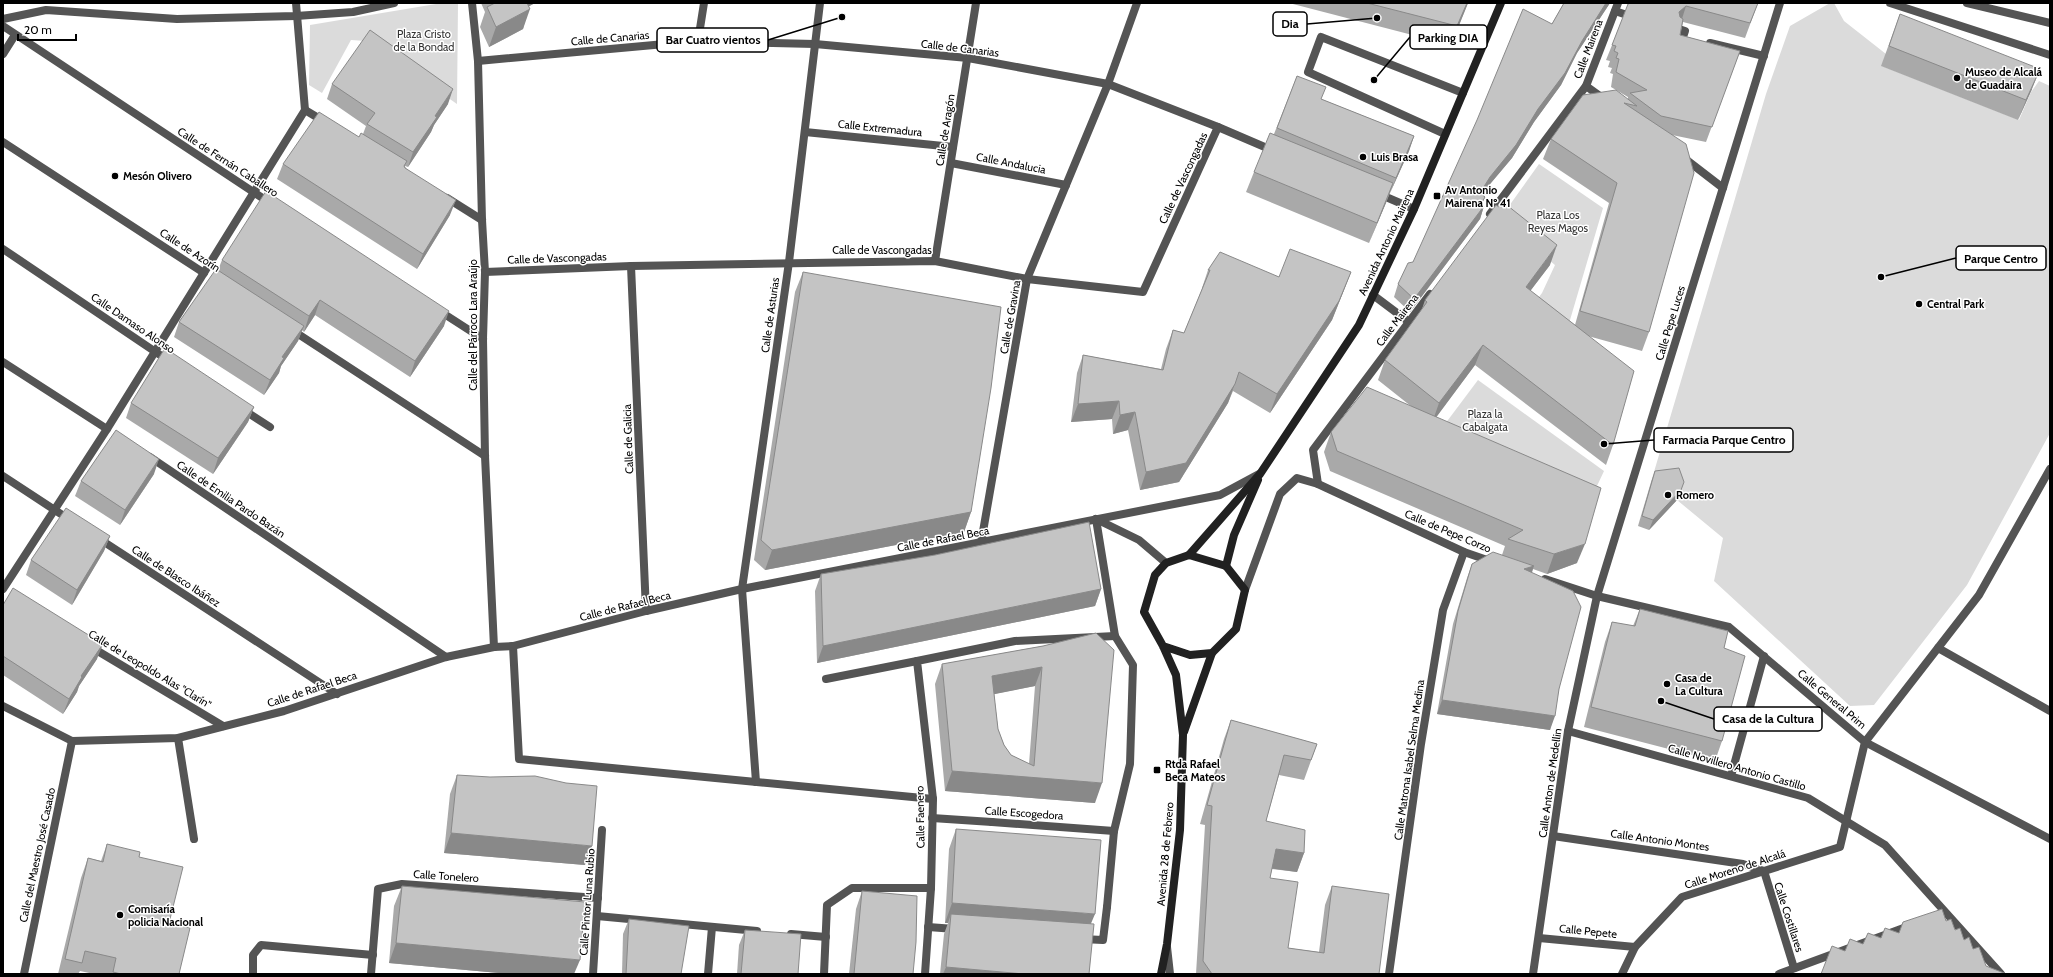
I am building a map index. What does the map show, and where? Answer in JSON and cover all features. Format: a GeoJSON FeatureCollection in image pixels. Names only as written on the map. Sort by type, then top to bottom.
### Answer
{"type":"FeatureCollection","features":[{"type":"Feature","properties":{"kind":"main road","name":"Avenida Antonio Mairena"},"geometry":{"type":"LineString","coordinates":[[1260,474],[1359,325],[1414,208],[1501,3]]}},
{"type":"Feature","properties":{"kind":"main road"},"geometry":{"type":"LineString","coordinates":[[1189,555],[1226,566],[1245,590],[1236,630],[1212,654],[1190,655],[1163,646],[1144,612],[1155,574],[1166,563],[1189,555],[1260,474]]}},
{"type":"Feature","properties":{"kind":"main road"},"geometry":{"type":"LineString","coordinates":[[1226,566],[1234,535],[1260,474]]}},
{"type":"Feature","properties":{"kind":"main road","name":"Avenida 28 de Febrero"},"geometry":{"type":"LineString","coordinates":[[1161,974],[1167,944],[1180,830],[1183,735],[1176,675],[1163,646]]}},
{"type":"Feature","properties":{"kind":"main road","name":"Avenida 28 de Febrero"},"geometry":{"type":"LineString","coordinates":[[1183,735],[1212,654]]}},
{"type":"Feature","properties":{"kind":"street"},"geometry":{"type":"LineString","coordinates":[[3,589],[55,510],[110,431],[154,350],[208,275],[253,192],[305,110],[296,3]]}},
{"type":"Feature","properties":{"kind":"street"},"geometry":{"type":"LineString","coordinates":[[3,19],[46,7],[177,19],[296,16],[353,12],[394,3]]}},
{"type":"Feature","properties":{"kind":"street","name":"Calle del Párroco Lara Araújo"},"geometry":{"type":"LineString","coordinates":[[472,3],[478,60],[482,220],[485,272],[483,339],[485,456],[494,647]]}},
{"type":"Feature","properties":{"kind":"street"},"geometry":{"type":"LineString","coordinates":[[698,42],[704,3]]}},
{"type":"Feature","properties":{"kind":"street","name":"Calle de Asturias"},"geometry":{"type":"LineString","coordinates":[[756,782],[742,589],[789,262],[820,3]]}},
{"type":"Feature","properties":{"kind":"street","name":"Calle de Aragón"},"geometry":{"type":"LineString","coordinates":[[935,261],[976,3]]}},
{"type":"Feature","properties":{"kind":"street","name":"Calle de Gravina"},"geometry":{"type":"LineString","coordinates":[[981,543],[1027,279],[1108,84],[1137,3]]}},
{"type":"Feature","properties":{"kind":"street","name":"Calle Mairena"},"geometry":{"type":"LineString","coordinates":[[1486,220],[1586,86],[1618,3]]}},
{"type":"Feature","properties":{"kind":"street","name":"Calle Pepe Luces"},"geometry":{"type":"LineString","coordinates":[[1597,596],[1780,3]]}},
{"type":"Feature","properties":{"kind":"street"},"geometry":{"type":"LineString","coordinates":[[1890,3],[2050,55]]}},
{"type":"Feature","properties":{"kind":"street"},"geometry":{"type":"LineString","coordinates":[[1967,3],[2050,23]]}},
{"type":"Feature","properties":{"kind":"street","name":"Calle Mairena"},"geometry":{"type":"LineString","coordinates":[[1615,12],[1624,14]]}},
{"type":"Feature","properties":{"kind":"street","name":"Calle de Fernán Caballero"},"geometry":{"type":"LineString","coordinates":[[3,26],[280,209]]}},
{"type":"Feature","properties":{"kind":"street"},"geometry":{"type":"LineString","coordinates":[[3,54],[15,35]]}},
{"type":"Feature","properties":{"kind":"street"},"geometry":{"type":"LineString","coordinates":[[1445,134],[1308,72],[1321,36],[1463,93]]}},
{"type":"Feature","properties":{"kind":"street","name":"Calle de Canarias"},"geometry":{"type":"LineString","coordinates":[[478,60],[698,42],[815,44],[968,58],[1108,84],[1283,154]]}},
{"type":"Feature","properties":{"kind":"street"},"geometry":{"type":"LineString","coordinates":[[1705,42],[1764,56]]}},
{"type":"Feature","properties":{"kind":"street"},"geometry":{"type":"LineString","coordinates":[[1586,86],[1611,104]]}},
{"type":"Feature","properties":{"kind":"street"},"geometry":{"type":"LineString","coordinates":[[305,110],[332,127]]}},
{"type":"Feature","properties":{"kind":"street","name":"Calle de Vascongadas"},"geometry":{"type":"LineString","coordinates":[[485,272],[789,262],[935,261],[1027,279],[1143,292],[1218,127]]}},
{"type":"Feature","properties":{"kind":"street","name":"Calle Extremadura"},"geometry":{"type":"LineString","coordinates":[[805,132],[954,147]]}},
{"type":"Feature","properties":{"kind":"street","name":"Calle de Azorín"},"geometry":{"type":"LineString","coordinates":[[3,142],[208,275]]}},
{"type":"Feature","properties":{"kind":"street"},"geometry":{"type":"LineString","coordinates":[[1679,155],[1723,188]]}},
{"type":"Feature","properties":{"kind":"street","name":"Calle Andalucia"},"geometry":{"type":"LineString","coordinates":[[951,163],[1066,185]]}},
{"type":"Feature","properties":{"kind":"street"},"geometry":{"type":"LineString","coordinates":[[1370,190],[1414,208]]}},
{"type":"Feature","properties":{"kind":"street"},"geometry":{"type":"LineString","coordinates":[[441,195],[482,220]]}},
{"type":"Feature","properties":{"kind":"street","name":"Calle Damaso Alonso"},"geometry":{"type":"LineString","coordinates":[[3,249],[174,363]]}},
{"type":"Feature","properties":{"kind":"street","name":"Calle de Galicia"},"geometry":{"type":"LineString","coordinates":[[631,266],[646,611]]}},
{"type":"Feature","properties":{"kind":"street","name":"Calle Mairena"},"geometry":{"type":"LineString","coordinates":[[1318,484],[1313,450],[1433,290]]}},
{"type":"Feature","properties":{"kind":"street"},"geometry":{"type":"LineString","coordinates":[[1373,295],[1409,322]]}},
{"type":"Feature","properties":{"kind":"street"},"geometry":{"type":"LineString","coordinates":[[430,306],[483,339]]}},
{"type":"Feature","properties":{"kind":"street"},"geometry":{"type":"LineString","coordinates":[[285,325],[485,456]]}},
{"type":"Feature","properties":{"kind":"street"},"geometry":{"type":"LineString","coordinates":[[3,362],[110,431]]}},
{"type":"Feature","properties":{"kind":"street"},"geometry":{"type":"LineString","coordinates":[[238,406],[270,427]]}},
{"type":"Feature","properties":{"kind":"street","name":"Calle de Emilia Pardo Bazán"},"geometry":{"type":"LineString","coordinates":[[140,451],[446,657]]}},
{"type":"Feature","properties":{"kind":"street"},"geometry":{"type":"LineString","coordinates":[[1847,821],[1865,742],[1979,595],[2050,469]]}},
{"type":"Feature","properties":{"kind":"street","name":"Calle de Rafael Beca"},"geometry":{"type":"LineString","coordinates":[[3,706],[72,741],[178,738],[284,711],[446,657],[494,647],[513,646],[646,611],[742,589],[1220,495],[1260,474]]}},
{"type":"Feature","properties":{"kind":"street"},"geometry":{"type":"LineString","coordinates":[[3,476],[74,522]]}},
{"type":"Feature","properties":{"kind":"street","name":"Calle de Pepe Corzo"},"geometry":{"type":"LineString","coordinates":[[1245,590],[1280,494],[1297,478],[1318,484],[1464,552],[1501,564]]}},
{"type":"Feature","properties":{"kind":"street"},"geometry":{"type":"LineString","coordinates":[[1096,519],[1139,540],[1166,563]]}},
{"type":"Feature","properties":{"kind":"street"},"geometry":{"type":"LineString","coordinates":[[1071,938],[1103,940],[1114,831],[1130,764],[1133,665],[1115,636],[1096,519]]}},
{"type":"Feature","properties":{"kind":"street","name":"Calle de Blasco Ibáñez"},"geometry":{"type":"LineString","coordinates":[[87,531],[337,694]]}},
{"type":"Feature","properties":{"kind":"street","name":"Calle Matrona Isabel Selma Medina"},"geometry":{"type":"LineString","coordinates":[[1389,974],[1421,744],[1443,610],[1464,552]]}},
{"type":"Feature","properties":{"kind":"street"},"geometry":{"type":"LineString","coordinates":[[3,571],[11,576]]}},
{"type":"Feature","properties":{"kind":"street"},"geometry":{"type":"LineString","coordinates":[[1538,577],[1597,596]]}},
{"type":"Feature","properties":{"kind":"street","name":"Calle General Prim"},"geometry":{"type":"LineString","coordinates":[[1597,596],[1730,627],[1865,742],[2050,839]]}},
{"type":"Feature","properties":{"kind":"street","name":"Calle Anton de Medellin"},"geometry":{"type":"LineString","coordinates":[[1533,974],[1568,731],[1597,596]]}},
{"type":"Feature","properties":{"kind":"street"},"geometry":{"type":"LineString","coordinates":[[826,679],[1015,641],[1115,636]]}},
{"type":"Feature","properties":{"kind":"street","name":"Calle de Leopoldo Alas \"Clarín\""},"geometry":{"type":"LineString","coordinates":[[83,642],[223,726]]}},
{"type":"Feature","properties":{"kind":"street"},"geometry":{"type":"LineString","coordinates":[[513,646],[519,759],[933,799]]}},
{"type":"Feature","properties":{"kind":"street"},"geometry":{"type":"LineString","coordinates":[[1938,648],[2050,711]]}},
{"type":"Feature","properties":{"kind":"street"},"geometry":{"type":"LineString","coordinates":[[1731,776],[1764,656]]}},
{"type":"Feature","properties":{"kind":"street","name":"Calle Faenero"},"geometry":{"type":"LineString","coordinates":[[917,661],[933,799],[931,888],[924,974]]}},
{"type":"Feature","properties":{"kind":"street","name":"Calle Novillero Antonio Castillo"},"geometry":{"type":"LineString","coordinates":[[1568,731],[1808,798],[1885,845],[1942,914],[2001,974]]}},
{"type":"Feature","properties":{"kind":"street"},"geometry":{"type":"LineString","coordinates":[[178,738],[194,839]]}},
{"type":"Feature","properties":{"kind":"street","name":"Calle del Maestro José Casado"},"geometry":{"type":"LineString","coordinates":[[24,974],[72,741]]}},
{"type":"Feature","properties":{"kind":"street","name":"Calle Escogedora"},"geometry":{"type":"LineString","coordinates":[[932,818],[1114,831]]}},
{"type":"Feature","properties":{"kind":"street","name":"Calle Moreno de Alcalá"},"geometry":{"type":"LineString","coordinates":[[1622,974],[1635,947],[1682,897],[1840,847],[1847,821]]}},
{"type":"Feature","properties":{"kind":"street","name":"Calle Pintor Luna Rubio"},"geometry":{"type":"LineString","coordinates":[[593,974],[602,830]]}},
{"type":"Feature","properties":{"kind":"street","name":"Calle Antonio Montes"},"geometry":{"type":"LineString","coordinates":[[1553,836],[1743,864],[1764,871]]}},
{"type":"Feature","properties":{"kind":"street","name":"Calle Costillares"},"geometry":{"type":"LineString","coordinates":[[1764,871],[1794,968]]}},
{"type":"Feature","properties":{"kind":"street","name":"Calle Tonelero"},"geometry":{"type":"LineString","coordinates":[[371,974],[374,955],[378,889],[402,884],[598,898]]}},
{"type":"Feature","properties":{"kind":"street"},"geometry":{"type":"LineString","coordinates":[[824,974],[827,905],[852,888],[931,888]]}},
{"type":"Feature","properties":{"kind":"street"},"geometry":{"type":"LineString","coordinates":[[597,916],[765,932]]}},
{"type":"Feature","properties":{"kind":"street"},"geometry":{"type":"LineString","coordinates":[[1779,974],[1917,924]]}},
{"type":"Feature","properties":{"kind":"street"},"geometry":{"type":"LineString","coordinates":[[708,974],[712,927]]}},
{"type":"Feature","properties":{"kind":"street"},"geometry":{"type":"LineString","coordinates":[[928,927],[968,930]]}},
{"type":"Feature","properties":{"kind":"street"},"geometry":{"type":"LineString","coordinates":[[780,933],[826,937]]}},
{"type":"Feature","properties":{"kind":"street","name":"Calle Pepete"},"geometry":{"type":"LineString","coordinates":[[1538,938],[1635,947]]}},
{"type":"Feature","properties":{"kind":"street"},"geometry":{"type":"LineString","coordinates":[[1167,944],[1170,974]]}},
{"type":"Feature","properties":{"kind":"street"},"geometry":{"type":"LineString","coordinates":[[253,974],[253,955],[261,945],[374,955]]}},
{"type":"Feature","properties":{"kind":"green space","name":"Plaza Cristo de la Bondad"},"geometry":{"type":"Polygon","coordinates":[[[442,3],[458,3],[457,104],[366,41],[351,40],[322,93],[309,85],[310,25],[442,3]]]}},
{"type":"Feature","properties":{"kind":"green space"},"geometry":{"type":"Polygon","coordinates":[[[1830,3],[1834,3],[1844,21],[1886,54],[1882,66],[2019,120],[2031,92],[2039,81],[2050,86],[2050,433],[1967,585],[1874,705],[1850,706],[1714,581],[1723,538],[1677,500],[1680,492],[1651,482],[1766,94],[1790,26],[1830,3]]]}},
{"type":"Feature","properties":{"kind":"green space","name":"Plaza Los Reyes Magos"},"geometry":{"type":"Polygon","coordinates":[[[1539,164],[1603,208],[1565,337],[1529,310],[1542,293],[1555,265],[1499,220],[1539,164]]]}},
{"type":"Feature","properties":{"kind":"green space","name":"Plaza la Cabalgata"},"geometry":{"type":"Polygon","coordinates":[[[1478,380],[1604,471],[1590,501],[1439,432],[1478,380]]]}},
{"type":"Feature","properties":{"kind":"building"},"geometry":{"type":"Polygon","coordinates":[[[495,3],[527,3],[530,9],[496,27],[487,7],[495,3]]]}},
{"type":"Feature","properties":{"kind":"building"},"geometry":{"type":"Polygon","coordinates":[[[1367,3],[1467,3],[1457,26],[1367,3]]]}},
{"type":"Feature","properties":{"kind":"building"},"geometry":{"type":"Polygon","coordinates":[[[1564,3],[1606,3],[1582,41],[1565,73],[1538,109],[1516,145],[1490,177],[1480,193],[1485,197],[1481,204],[1484,206],[1414,299],[1398,284],[1408,263],[1413,262],[1477,120],[1523,9],[1552,24],[1564,3]]]}},
{"type":"Feature","properties":{"kind":"building"},"geometry":{"type":"Polygon","coordinates":[[[1758,3],[1750,23],[1686,6],[1679,12],[1680,17],[1683,19],[1680,35],[1740,51],[1712,127],[1661,116],[1630,93],[1647,90],[1616,72],[1619,59],[1616,58],[1618,53],[1614,51],[1616,46],[1612,45],[1628,4],[1758,3]]]}},
{"type":"Feature","properties":{"kind":"building"},"geometry":{"type":"Polygon","coordinates":[[[1900,14],[2040,69],[2026,100],[1889,46],[1900,14]]]}},
{"type":"Feature","properties":{"kind":"building"},"geometry":{"type":"Polygon","coordinates":[[[370,30],[453,89],[435,116],[437,117],[413,152],[367,124],[375,113],[332,84],[370,30]]]}},
{"type":"Feature","properties":{"kind":"building"},"geometry":{"type":"Polygon","coordinates":[[[1297,76],[1326,87],[1321,99],[1414,136],[1396,178],[1277,128],[1297,76]]]}},
{"type":"Feature","properties":{"kind":"building"},"geometry":{"type":"Polygon","coordinates":[[[1616,90],[1637,106],[1624,103],[1686,144],[1694,173],[1649,332],[1580,311],[1617,183],[1551,139],[1583,95],[1616,90]]]}},
{"type":"Feature","properties":{"kind":"building"},"geometry":{"type":"Polygon","coordinates":[[[319,112],[359,137],[361,133],[407,161],[404,166],[405,168],[456,200],[423,254],[283,164],[319,112]]]}},
{"type":"Feature","properties":{"kind":"building"},"geometry":{"type":"Polygon","coordinates":[[[1270,133],[1393,183],[1377,223],[1254,172],[1270,133]]]}},
{"type":"Feature","properties":{"kind":"building"},"geometry":{"type":"Polygon","coordinates":[[[266,191],[449,311],[415,361],[320,300],[309,316],[222,260],[266,191]]]}},
{"type":"Feature","properties":{"kind":"building"},"geometry":{"type":"Polygon","coordinates":[[[1503,202],[1557,245],[1526,287],[1634,371],[1613,445],[1483,345],[1439,403],[1385,360],[1427,302],[1425,300],[1496,205],[1499,207],[1503,202]]]}},
{"type":"Feature","properties":{"kind":"building"},"geometry":{"type":"Polygon","coordinates":[[[1290,249],[1351,272],[1339,301],[1277,394],[1239,372],[1235,384],[1186,463],[1146,472],[1135,412],[1120,415],[1119,401],[1078,404],[1083,355],[1163,370],[1173,330],[1184,333],[1210,270],[1208,270],[1220,252],[1279,277],[1290,249]]]}},
{"type":"Feature","properties":{"kind":"building"},"geometry":{"type":"Polygon","coordinates":[[[216,269],[304,326],[282,357],[284,358],[270,380],[179,322],[216,269]]]}},
{"type":"Feature","properties":{"kind":"building"},"geometry":{"type":"Polygon","coordinates":[[[803,272],[1001,307],[991,388],[971,512],[772,550],[761,540],[803,272]]]}},
{"type":"Feature","properties":{"kind":"building"},"geometry":{"type":"Polygon","coordinates":[[[165,348],[254,407],[218,458],[131,403],[165,348]]]}},
{"type":"Feature","properties":{"kind":"building"},"geometry":{"type":"Polygon","coordinates":[[[1367,387],[1601,488],[1585,544],[1554,554],[1508,539],[1523,530],[1337,451],[1331,432],[1367,387]]]}},
{"type":"Feature","properties":{"kind":"building"},"geometry":{"type":"Polygon","coordinates":[[[116,430],[159,459],[125,510],[81,481],[116,430]]]}},
{"type":"Feature","properties":{"kind":"building"},"geometry":{"type":"Polygon","coordinates":[[[1679,468],[1684,482],[1681,490],[1653,520],[1642,516],[1655,471],[1679,468]]]}},
{"type":"Feature","properties":{"kind":"building"},"geometry":{"type":"Polygon","coordinates":[[[66,508],[110,536],[77,590],[31,560],[66,508]]]}},
{"type":"Feature","properties":{"kind":"building"},"geometry":{"type":"Polygon","coordinates":[[[1089,522],[1101,589],[823,646],[821,574],[935,555],[1089,522]]]}},
{"type":"Feature","properties":{"kind":"building"},"geometry":{"type":"Polygon","coordinates":[[[1493,552],[1534,566],[1524,569],[1573,591],[1581,607],[1559,689],[1555,716],[1442,700],[1458,611],[1472,564],[1493,552]]]}},
{"type":"Feature","properties":{"kind":"building"},"geometry":{"type":"Polygon","coordinates":[[[13,588],[103,644],[81,676],[82,677],[69,699],[3,656],[3,605],[13,588]]]}},
{"type":"Feature","properties":{"kind":"building","name":"Casa de La Cultura"},"geometry":{"type":"Polygon","coordinates":[[[1640,609],[1728,631],[1724,648],[1745,656],[1722,741],[1591,707],[1612,622],[1635,626],[1640,609]]]}},
{"type":"Feature","properties":{"kind":"building"},"geometry":{"type":"Polygon","coordinates":[[[1096,633],[1114,650],[1102,783],[952,771],[942,664],[1043,646],[1096,633]],[[1042,667],[992,676],[998,729],[1004,745],[1011,755],[1034,766],[1042,667]]]}},
{"type":"Feature","properties":{"kind":"building"},"geometry":{"type":"Polygon","coordinates":[[[1231,720],[1317,744],[1311,760],[1284,755],[1266,821],[1305,830],[1304,853],[1276,849],[1270,878],[1298,882],[1288,948],[1324,953],[1332,886],[1389,894],[1379,974],[1212,974],[1203,961],[1212,806],[1207,805],[1231,720]]]}},
{"type":"Feature","properties":{"kind":"building"},"geometry":{"type":"Polygon","coordinates":[[[457,775],[490,777],[535,776],[566,783],[597,786],[592,846],[451,833],[457,775]]]}},
{"type":"Feature","properties":{"kind":"building"},"geometry":{"type":"Polygon","coordinates":[[[956,829],[1101,840],[1095,914],[952,903],[956,829]]]}},
{"type":"Feature","properties":{"kind":"building","name":"Comisaría policia Nacional"},"geometry":{"type":"Polygon","coordinates":[[[107,844],[140,852],[139,857],[183,867],[169,923],[190,928],[179,974],[121,974],[113,972],[116,958],[85,951],[82,963],[65,959],[88,858],[103,862],[107,844]]]}},
{"type":"Feature","properties":{"kind":"building"},"geometry":{"type":"Polygon","coordinates":[[[402,886],[585,902],[580,960],[396,943],[402,886]]]}},
{"type":"Feature","properties":{"kind":"building"},"geometry":{"type":"Polygon","coordinates":[[[862,891],[917,896],[916,942],[913,974],[854,974],[862,891]]]}},
{"type":"Feature","properties":{"kind":"building"},"geometry":{"type":"Polygon","coordinates":[[[1942,909],[1946,921],[1951,919],[1955,930],[1960,928],[1964,940],[1969,937],[1973,949],[1979,947],[1986,966],[2004,973],[2003,974],[1821,974],[1832,946],[1845,951],[1850,939],[1863,944],[1868,933],[1881,938],[1885,928],[1899,933],[1903,922],[1942,909]]]}},
{"type":"Feature","properties":{"kind":"building"},"geometry":{"type":"Polygon","coordinates":[[[951,914],[1094,924],[1089,974],[1024,974],[946,967],[951,914]]]}},
{"type":"Feature","properties":{"kind":"building"},"geometry":{"type":"Polygon","coordinates":[[[629,919],[689,926],[681,974],[626,974],[629,919]]]}},
{"type":"Feature","properties":{"kind":"building"},"geometry":{"type":"Polygon","coordinates":[[[745,930],[801,934],[798,974],[741,974],[745,930]]]}},
{"type":"Feature","properties":{"kind":"place","name":"Bar Cuatro vientos"},"geometry":{"type":"Point","coordinates":[842,17]}},
{"type":"Feature","properties":{"kind":"place","name":"Dia"},"geometry":{"type":"Point","coordinates":[1377,18]}},
{"type":"Feature","properties":{"kind":"place","name":"Museo de Alcalá de Guadaira"},"geometry":{"type":"Point","coordinates":[1957,78]}},
{"type":"Feature","properties":{"kind":"place","name":"Parking DIA"},"geometry":{"type":"Point","coordinates":[1374,80]}},
{"type":"Feature","properties":{"kind":"place","name":"Luis Brasa"},"geometry":{"type":"Point","coordinates":[1363,157]}},
{"type":"Feature","properties":{"kind":"place","name":"Mesón Olivero"},"geometry":{"type":"Point","coordinates":[115,176]}},
{"type":"Feature","properties":{"kind":"place","name":"Av Antonio Mairena Nº 41"},"geometry":{"type":"Point","coordinates":[1437,196]}},
{"type":"Feature","properties":{"kind":"place","name":"Parque Centro"},"geometry":{"type":"Point","coordinates":[1881,277]}},
{"type":"Feature","properties":{"kind":"place","name":"Central Park"},"geometry":{"type":"Point","coordinates":[1919,304]}},
{"type":"Feature","properties":{"kind":"place","name":"Farmacia Parque Centro"},"geometry":{"type":"Point","coordinates":[1604,444]}},
{"type":"Feature","properties":{"kind":"place","name":"Romero"},"geometry":{"type":"Point","coordinates":[1668,495]}},
{"type":"Feature","properties":{"kind":"place","name":"Casa de La Cultura"},"geometry":{"type":"Point","coordinates":[1667,684]}},
{"type":"Feature","properties":{"kind":"place","name":"Casa de la Cultura"},"geometry":{"type":"Point","coordinates":[1661,701]}},
{"type":"Feature","properties":{"kind":"place","name":"Rtda Rafael Beca Mateos"},"geometry":{"type":"Point","coordinates":[1157,770]}},
{"type":"Feature","properties":{"kind":"place","name":"Comisaría policia Nacional"},"geometry":{"type":"Point","coordinates":[120,915]}}]}
